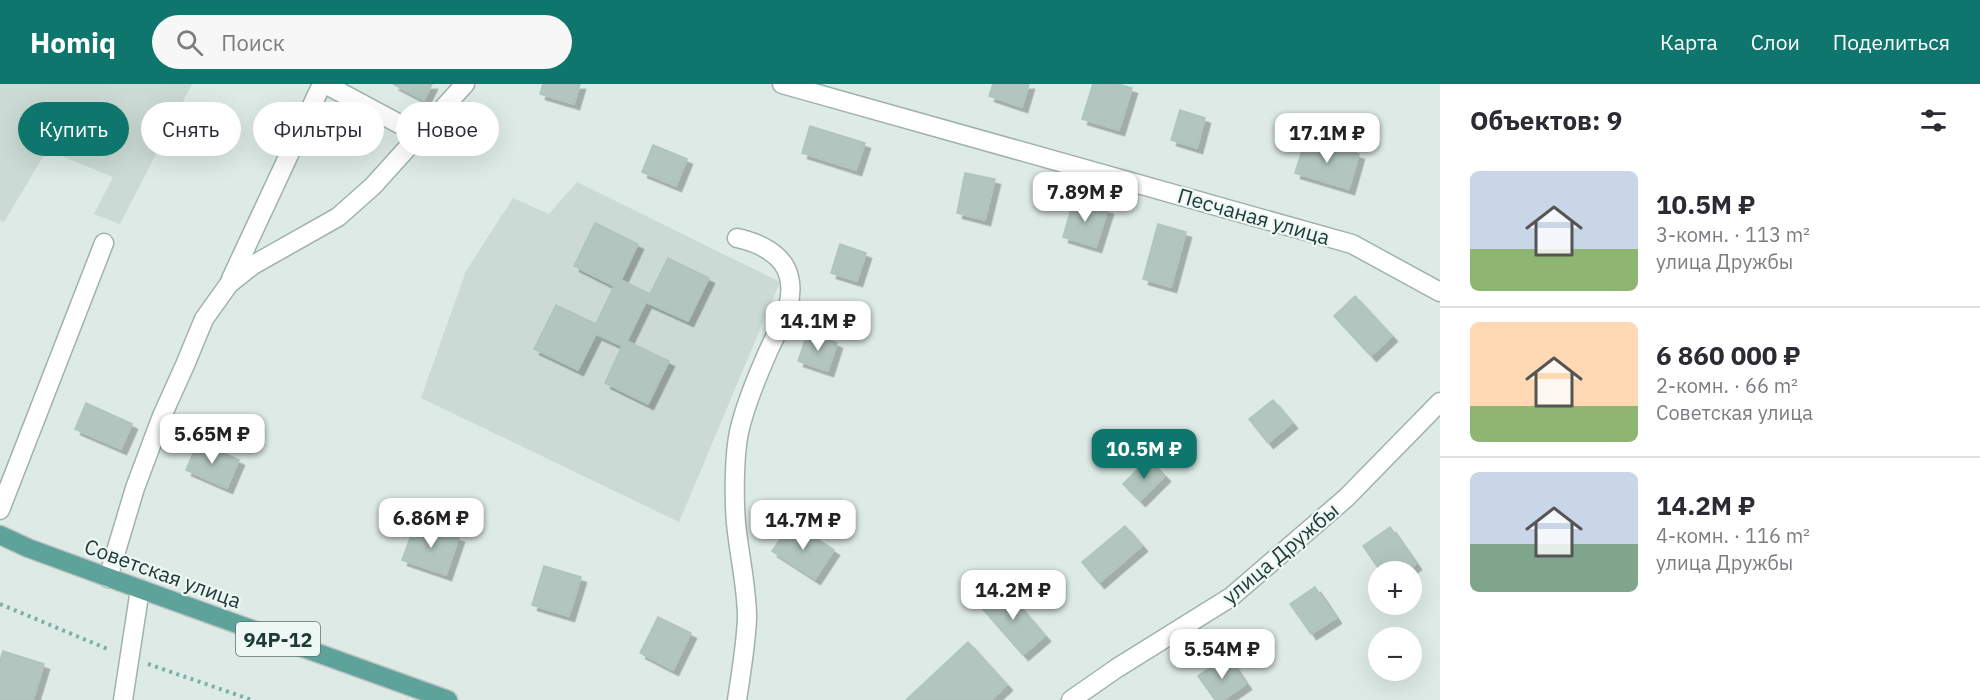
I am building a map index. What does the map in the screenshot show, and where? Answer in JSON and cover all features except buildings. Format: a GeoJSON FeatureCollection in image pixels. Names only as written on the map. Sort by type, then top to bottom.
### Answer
{"type":"FeatureCollection","features":[{"type":"Feature","properties":{"kind":"main road","name":"Советская улица"},"geometry":{"type":"LineString","coordinates":[[0,535],[108,578],[448,700]]}},
{"type":"Feature","properties":{"kind":"street"},"geometry":{"type":"LineString","coordinates":[[108,578],[135,488],[162,416],[204,319],[229,284],[323,84],[396,122]]}},
{"type":"Feature","properties":{"kind":"street"},"geometry":{"type":"LineString","coordinates":[[448,102],[465,84]]}},
{"type":"Feature","properties":{"kind":"street","name":"Песчаная улица"},"geometry":{"type":"LineString","coordinates":[[782,84],[1352,244],[1440,292]]}},
{"type":"Feature","properties":{"kind":"street"},"geometry":{"type":"LineString","coordinates":[[229,284],[253,265],[338,217],[373,186],[399,156]]}},
{"type":"Feature","properties":{"kind":"street"},"geometry":{"type":"LineString","coordinates":[[737,238],[753,241],[770,251],[782,263],[789,276],[789,294],[785,318],[750,396],[739,433],[736,522],[747,618],[737,700]]}},
{"type":"Feature","properties":{"kind":"street"},"geometry":{"type":"LineString","coordinates":[[0,510],[104,243]]}},
{"type":"Feature","properties":{"kind":"street","name":"улица Дружбы"},"geometry":{"type":"LineString","coordinates":[[1071,700],[1117,668],[1231,597],[1346,498],[1440,402]]}},
{"type":"Feature","properties":{"kind":"street"},"geometry":{"type":"LineString","coordinates":[[123,700],[140,589]]}},
{"type":"Feature","properties":{"kind":"shaded area"},"geometry":{"type":"Polygon","coordinates":[[[0,84],[192,84],[183,102],[141,102],[141,156],[155,156],[120,224],[94,214],[113,177],[62,156],[129,156],[129,102],[18,102],[18,156],[43,156],[4,222],[0,220],[0,84]]]}},
{"type":"Feature","properties":{"kind":"shaded area"},"geometry":{"type":"Polygon","coordinates":[[[577,182],[780,282],[679,522],[421,398],[466,271],[513,198],[549,214],[577,182]]]}}]}
